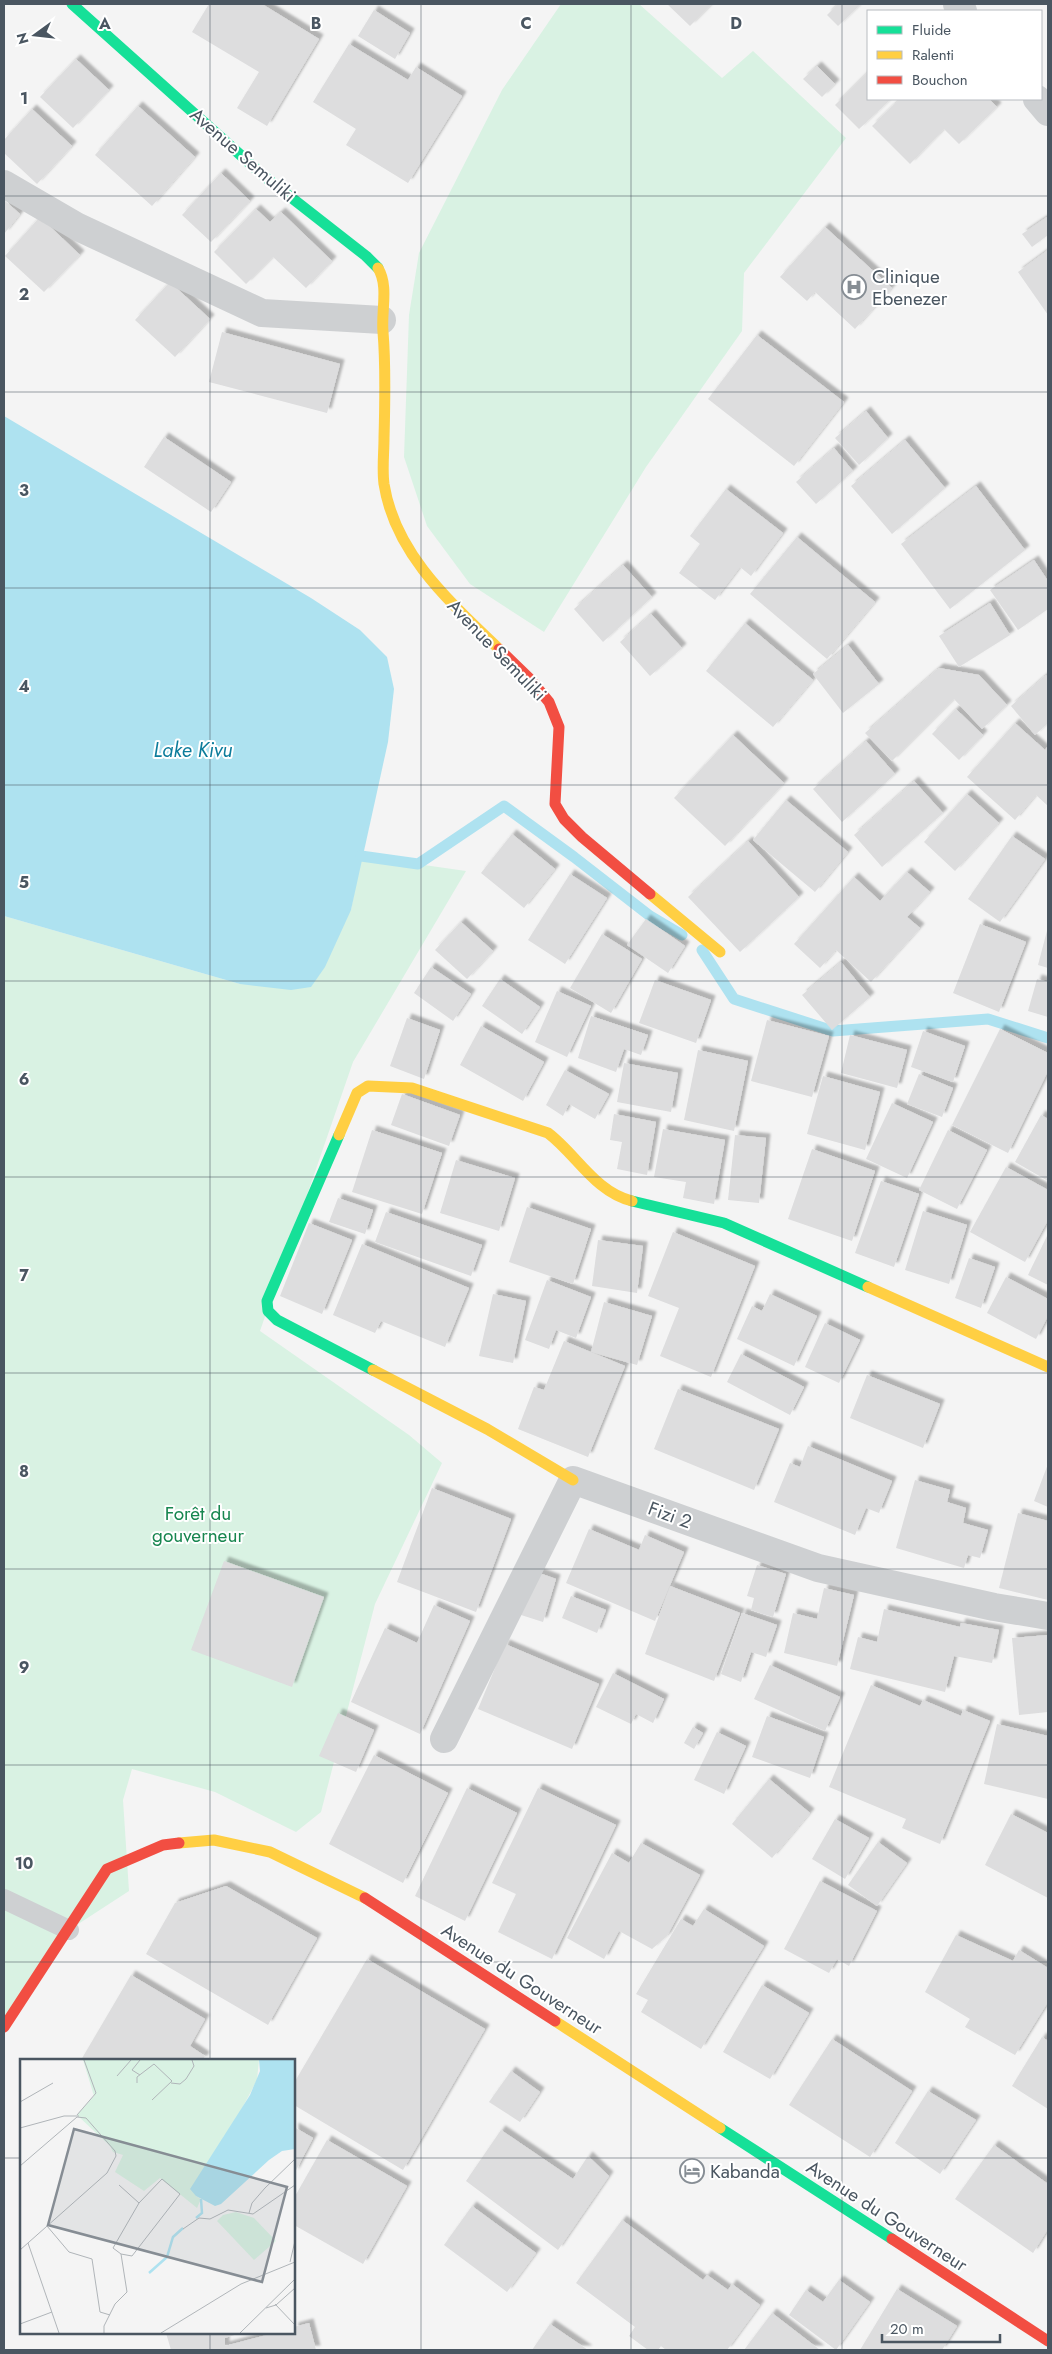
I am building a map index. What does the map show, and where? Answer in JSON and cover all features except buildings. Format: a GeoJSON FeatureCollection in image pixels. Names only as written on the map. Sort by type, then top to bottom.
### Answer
{"type":"FeatureCollection","features":[{"type":"Feature","properties":{"kind":"street","name":"Avenue Semuliki"},"geometry":{"type":"LineString","coordinates":[[72,4],[265,177],[366,256],[379,270],[384,284],[382,320],[385,360],[384,483],[394,520],[406,546],[440,592],[530,679],[549,702],[559,727],[555,804],[564,819],[582,838],[720,952]]}},
{"type":"Feature","properties":{"kind":"street"},"geometry":{"type":"LineString","coordinates":[[1038,100],[1048,112]]}},
{"type":"Feature","properties":{"kind":"street"},"geometry":{"type":"LineString","coordinates":[[4,184],[78,227],[262,313],[382,320]]}},
{"type":"Feature","properties":{"kind":"street"},"geometry":{"type":"LineString","coordinates":[[444,1739],[573,1480],[487,1429],[277,1320],[268,1311],[267,1301],[357,1092],[368,1086],[412,1088],[548,1133],[563,1144],[580,1166],[603,1186],[627,1200],[724,1224],[1048,1367]]}},
{"type":"Feature","properties":{"kind":"street","name":"Fizi 2"},"geometry":{"type":"LineString","coordinates":[[573,1480],[818,1568],[994,1607],[1048,1616]]}},
{"type":"Feature","properties":{"kind":"street","name":"Avenue du Gouverneur"},"geometry":{"type":"LineString","coordinates":[[4,2027],[107,1869],[162,1845],[214,1840],[270,1852],[358,1893],[1048,2341]]}},
{"type":"Feature","properties":{"kind":"lane"},"geometry":{"type":"LineString","coordinates":[[4,1899],[69,1930]]}},
{"type":"Feature","properties":{"kind":"green space"},"geometry":{"type":"Polygon","coordinates":[[[561,4],[639,4],[722,78],[753,51],[846,138],[744,273],[742,331],[646,467],[544,632],[470,584],[427,526],[404,457],[409,315],[419,253],[502,90],[561,4]]]}},
{"type":"Feature","properties":{"kind":"green space","name":"Forêt du gouverneur"},"geometry":{"type":"Polygon","coordinates":[[[361,856],[466,871],[353,1062],[260,1331],[409,1435],[442,1463],[375,1604],[321,1812],[296,1832],[215,1792],[132,1769],[123,1800],[129,1891],[69,1930],[4,2027],[4,916],[240,984],[351,910],[361,856]]]}},
{"type":"Feature","properties":{"kind":"water","name":"Lake Kivu"},"geometry":{"type":"Polygon","coordinates":[[[4,416],[311,598],[360,630],[387,657],[394,689],[388,742],[351,910],[325,967],[311,987],[291,990],[240,984],[4,916],[4,416]]]}},
{"type":"Feature","properties":{"kind":"waterway"},"geometry":{"type":"LineString","coordinates":[[361,856],[418,864],[504,806],[650,916],[682,935]]}},
{"type":"Feature","properties":{"kind":"waterway"},"geometry":{"type":"LineString","coordinates":[[702,950],[734,999],[833,1031],[988,1019],[1048,1038]]}},
{"type":"Feature","properties":{"kind":"traffic: fast"},"geometry":{"type":"LineString","coordinates":[[72,4],[265,177],[366,256],[378,268]]}},
{"type":"Feature","properties":{"kind":"traffic: fast"},"geometry":{"type":"LineString","coordinates":[[339,1135],[267,1301],[268,1311],[277,1320],[373,1370]]}},
{"type":"Feature","properties":{"kind":"traffic: fast"},"geometry":{"type":"LineString","coordinates":[[632,1201],[724,1223],[868,1287]]}},
{"type":"Feature","properties":{"kind":"traffic: fast"},"geometry":{"type":"LineString","coordinates":[[720,2128],[892,2239]]}},
{"type":"Feature","properties":{"kind":"traffic: slow"},"geometry":{"type":"LineString","coordinates":[[378,268],[384,291],[385,385],[383,478],[390,509],[412,555],[427,575],[444,595],[499,649]]}},
{"type":"Feature","properties":{"kind":"traffic: slow"},"geometry":{"type":"LineString","coordinates":[[650,894],[720,952]]}},
{"type":"Feature","properties":{"kind":"traffic: slow"},"geometry":{"type":"LineString","coordinates":[[339,1135],[357,1093],[368,1086],[412,1088],[548,1133],[607,1190],[632,1201]]}},
{"type":"Feature","properties":{"kind":"traffic: slow"},"geometry":{"type":"LineString","coordinates":[[868,1287],[1048,1367]]}},
{"type":"Feature","properties":{"kind":"traffic: slow"},"geometry":{"type":"LineString","coordinates":[[373,1370],[487,1429],[573,1480]]}},
{"type":"Feature","properties":{"kind":"traffic: slow"},"geometry":{"type":"LineString","coordinates":[[179,1843],[214,1840],[270,1852],[365,1898]]}},
{"type":"Feature","properties":{"kind":"traffic: slow"},"geometry":{"type":"LineString","coordinates":[[555,2021],[720,2128]]}},
{"type":"Feature","properties":{"kind":"traffic: jam"},"geometry":{"type":"LineString","coordinates":[[499,649],[530,679],[549,702],[559,727],[555,804],[564,819],[582,837],[650,894]]}},
{"type":"Feature","properties":{"kind":"traffic: jam"},"geometry":{"type":"LineString","coordinates":[[4,2027],[107,1869],[163,1845],[179,1843]]}},
{"type":"Feature","properties":{"kind":"traffic: jam"},"geometry":{"type":"LineString","coordinates":[[365,1898],[555,2021]]}},
{"type":"Feature","properties":{"kind":"traffic: jam"},"geometry":{"type":"LineString","coordinates":[[892,2239],[1048,2341]]}},
{"type":"Feature","properties":{"kind":"place","name":"Clinique Ebenezer"},"geometry":{"type":"Point","coordinates":[854,287]}},
{"type":"Feature","properties":{"kind":"place","name":"Kabanda"},"geometry":{"type":"Point","coordinates":[692,2171]}}]}
